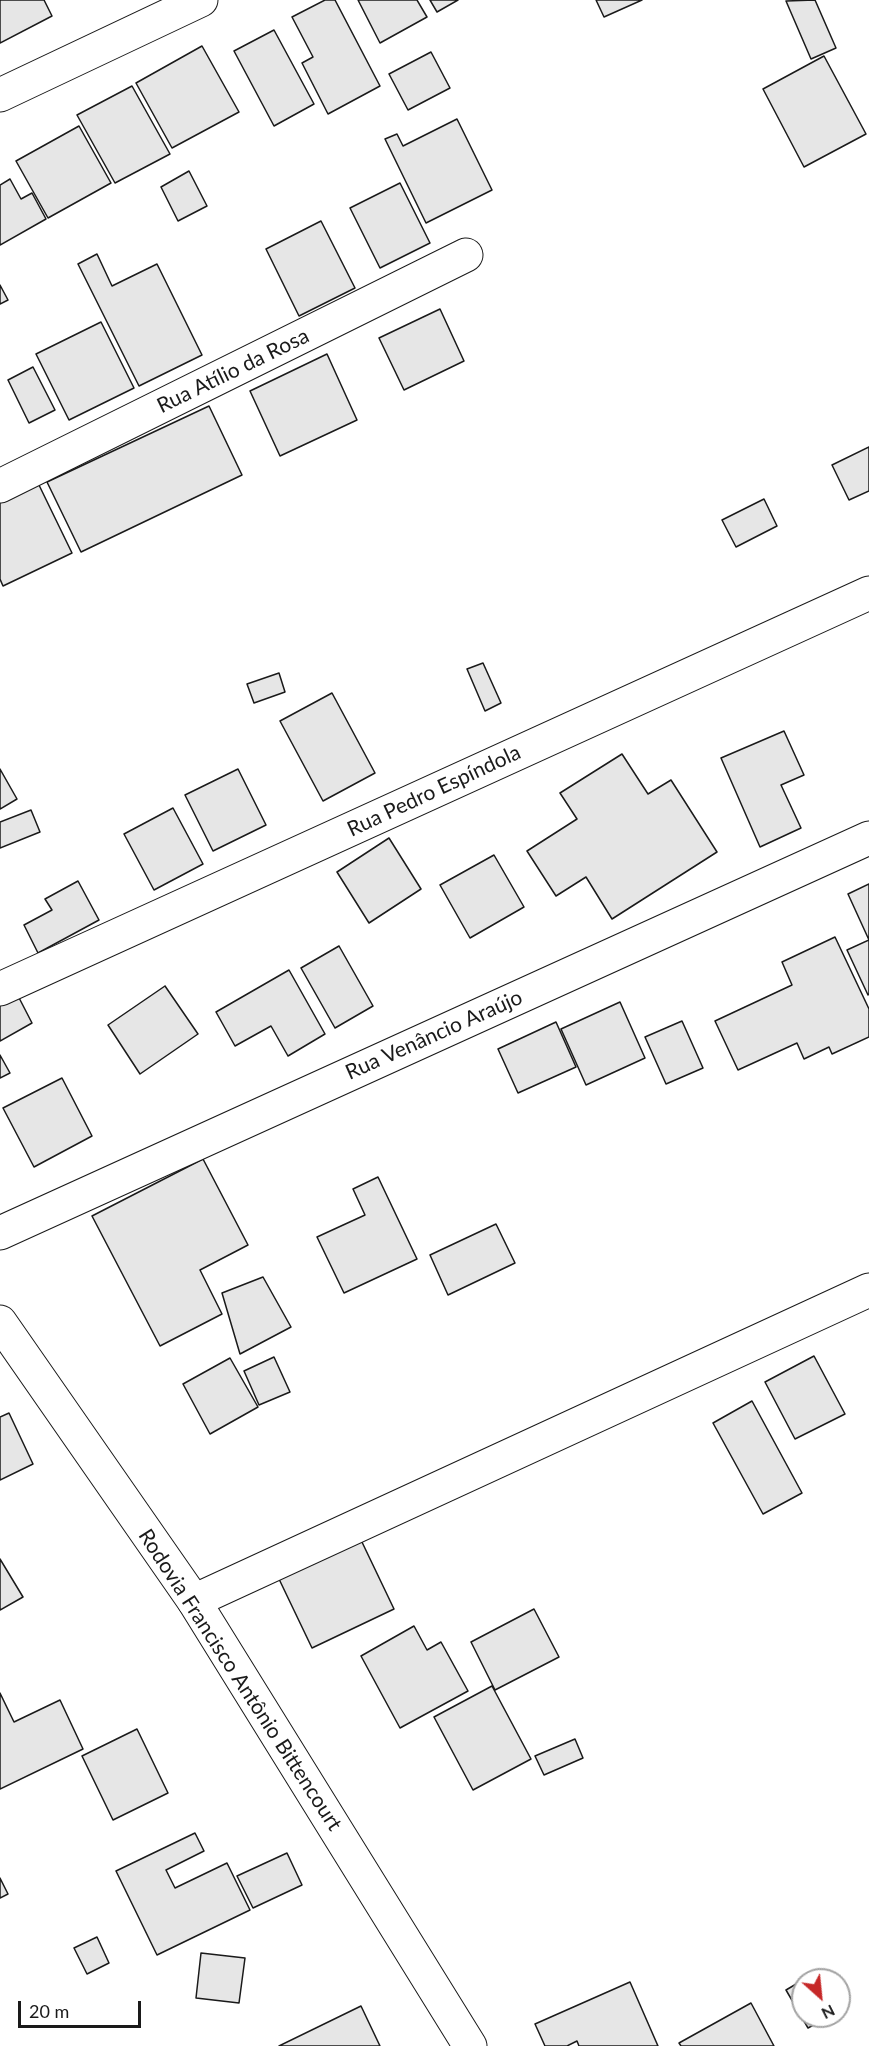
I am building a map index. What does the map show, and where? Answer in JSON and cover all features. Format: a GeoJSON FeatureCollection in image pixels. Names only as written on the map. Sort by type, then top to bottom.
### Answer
{"type":"FeatureCollection","features":[{"type":"Feature","properties":{"kind":"street"},"geometry":{"type":"LineString","coordinates":[[0,95],[201,0]]}},
{"type":"Feature","properties":{"kind":"street","name":"Rua Atílio da Rosa"},"geometry":{"type":"LineString","coordinates":[[0,486],[466,255]]}},
{"type":"Feature","properties":{"kind":"street","name":"Rua Pedro Espíndola"},"geometry":{"type":"LineString","coordinates":[[0,989],[869,592]]}},
{"type":"Feature","properties":{"kind":"street","name":"Rua Venâncio Araújo"},"geometry":{"type":"LineString","coordinates":[[0,1233],[869,838]]}},
{"type":"Feature","properties":{"kind":"street"},"geometry":{"type":"LineString","coordinates":[[194,1601],[869,1290]]}},
{"type":"Feature","properties":{"kind":"street","name":"Rodovia Francisco Antônio Bittencourt"},"geometry":{"type":"LineString","coordinates":[[0,1322],[194,1601],[470,2046]]}},
{"type":"Feature","properties":{"kind":"building"},"geometry":{"type":"Polygon","coordinates":[[[0,0],[44,0],[52,16],[0,43],[0,0]]]}},
{"type":"Feature","properties":{"kind":"building"},"geometry":{"type":"Polygon","coordinates":[[[325,0],[335,0],[380,86],[328,114],[302,63],[313,57],[292,17],[325,0]]]}},
{"type":"Feature","properties":{"kind":"building"},"geometry":{"type":"Polygon","coordinates":[[[358,0],[417,0],[427,17],[380,43],[358,0]]]}},
{"type":"Feature","properties":{"kind":"building"},"geometry":{"type":"Polygon","coordinates":[[[430,0],[458,0],[437,12],[430,0]]]}},
{"type":"Feature","properties":{"kind":"building"},"geometry":{"type":"Polygon","coordinates":[[[596,0],[642,0],[604,17],[596,0]]]}},
{"type":"Feature","properties":{"kind":"building"},"geometry":{"type":"Polygon","coordinates":[[[815,0],[836,48],[811,59],[786,1],[815,0]]]}},
{"type":"Feature","properties":{"kind":"building"},"geometry":{"type":"Polygon","coordinates":[[[274,30],[314,104],[274,126],[234,51],[274,30]]]}},
{"type":"Feature","properties":{"kind":"building"},"geometry":{"type":"Polygon","coordinates":[[[202,46],[239,112],[172,148],[136,83],[202,46]]]}},
{"type":"Feature","properties":{"kind":"building"},"geometry":{"type":"Polygon","coordinates":[[[431,52],[450,88],[408,110],[389,74],[431,52]]]}},
{"type":"Feature","properties":{"kind":"building"},"geometry":{"type":"Polygon","coordinates":[[[824,56],[866,134],[804,167],[763,89],[824,56]]]}},
{"type":"Feature","properties":{"kind":"building"},"geometry":{"type":"Polygon","coordinates":[[[132,86],[170,154],[115,183],[77,115],[132,86]]]}},
{"type":"Feature","properties":{"kind":"building"},"geometry":{"type":"Polygon","coordinates":[[[457,119],[492,190],[426,223],[385,139],[397,134],[403,146],[457,119]]]}},
{"type":"Feature","properties":{"kind":"building"},"geometry":{"type":"Polygon","coordinates":[[[79,126],[111,183],[48,218],[16,161],[79,126]]]}},
{"type":"Feature","properties":{"kind":"building"},"geometry":{"type":"Polygon","coordinates":[[[189,171],[207,206],[178,221],[161,187],[189,171]]]}},
{"type":"Feature","properties":{"kind":"building"},"geometry":{"type":"Polygon","coordinates":[[[10,179],[21,199],[32,193],[46,219],[0,245],[0,185],[10,179]]]}},
{"type":"Feature","properties":{"kind":"building"},"geometry":{"type":"Polygon","coordinates":[[[400,183],[430,243],[380,268],[350,208],[400,183]]]}},
{"type":"Feature","properties":{"kind":"building"},"geometry":{"type":"Polygon","coordinates":[[[321,221],[355,288],[299,316],[266,249],[321,221]]]}},
{"type":"Feature","properties":{"kind":"building"},"geometry":{"type":"Polygon","coordinates":[[[97,254],[112,286],[157,264],[202,355],[139,386],[78,264],[97,254]]]}},
{"type":"Feature","properties":{"kind":"building"},"geometry":{"type":"Polygon","coordinates":[[[0,285],[8,300],[0,304],[0,285]]]}},
{"type":"Feature","properties":{"kind":"building"},"geometry":{"type":"Polygon","coordinates":[[[440,309],[464,361],[404,390],[379,338],[440,309]]]}},
{"type":"Feature","properties":{"kind":"building"},"geometry":{"type":"Polygon","coordinates":[[[101,322],[134,388],[69,420],[36,354],[101,322]]]}},
{"type":"Feature","properties":{"kind":"building"},"geometry":{"type":"Polygon","coordinates":[[[327,354],[357,420],[280,456],[250,391],[327,354]]]}},
{"type":"Feature","properties":{"kind":"building"},"geometry":{"type":"Polygon","coordinates":[[[33,367],[55,410],[29,423],[8,380],[33,367]]]}},
{"type":"Feature","properties":{"kind":"building"},"geometry":{"type":"Polygon","coordinates":[[[209,406],[242,475],[81,552],[47,482],[209,406]]]}},
{"type":"Feature","properties":{"kind":"building"},"geometry":{"type":"Polygon","coordinates":[[[869,447],[869,491],[849,500],[832,465],[869,447]]]}},
{"type":"Feature","properties":{"kind":"building"},"geometry":{"type":"Polygon","coordinates":[[[38,483],[72,553],[3,586],[0,579],[0,502],[38,483]]]}},
{"type":"Feature","properties":{"kind":"building"},"geometry":{"type":"Polygon","coordinates":[[[764,499],[777,526],[736,547],[722,520],[764,499]]]}},
{"type":"Feature","properties":{"kind":"building"},"geometry":{"type":"Polygon","coordinates":[[[483,663],[501,703],[485,711],[467,669],[483,663]]]}},
{"type":"Feature","properties":{"kind":"building"},"geometry":{"type":"Polygon","coordinates":[[[279,673],[285,692],[254,703],[247,684],[279,673]]]}},
{"type":"Feature","properties":{"kind":"building"},"geometry":{"type":"Polygon","coordinates":[[[332,693],[375,773],[323,801],[280,721],[332,693]]]}},
{"type":"Feature","properties":{"kind":"building"},"geometry":{"type":"Polygon","coordinates":[[[784,731],[804,775],[781,785],[801,828],[760,847],[721,758],[784,731]]]}},
{"type":"Feature","properties":{"kind":"building"},"geometry":{"type":"Polygon","coordinates":[[[622,754],[648,794],[671,780],[717,852],[612,919],[586,877],[556,896],[527,851],[577,819],[560,793],[622,754]]]}},
{"type":"Feature","properties":{"kind":"building"},"geometry":{"type":"Polygon","coordinates":[[[0,769],[17,799],[0,809],[0,769]]]}},
{"type":"Feature","properties":{"kind":"building"},"geometry":{"type":"Polygon","coordinates":[[[238,769],[266,825],[213,851],[185,795],[238,769]]]}},
{"type":"Feature","properties":{"kind":"building"},"geometry":{"type":"Polygon","coordinates":[[[173,808],[203,864],[154,890],[124,834],[173,808]]]}},
{"type":"Feature","properties":{"kind":"building"},"geometry":{"type":"Polygon","coordinates":[[[31,810],[40,832],[0,848],[0,822],[31,810]]]}},
{"type":"Feature","properties":{"kind":"building"},"geometry":{"type":"Polygon","coordinates":[[[389,838],[421,889],[369,923],[337,872],[389,838]]]}},
{"type":"Feature","properties":{"kind":"building"},"geometry":{"type":"Polygon","coordinates":[[[494,855],[524,907],[470,938],[440,885],[494,855]]]}},
{"type":"Feature","properties":{"kind":"building"},"geometry":{"type":"Polygon","coordinates":[[[78,881],[99,920],[38,953],[24,925],[52,910],[45,899],[78,881]]]}},
{"type":"Feature","properties":{"kind":"building"},"geometry":{"type":"Polygon","coordinates":[[[869,884],[869,940],[848,894],[869,884]]]}},
{"type":"Feature","properties":{"kind":"building"},"geometry":{"type":"Polygon","coordinates":[[[835,937],[869,1009],[869,1037],[832,1054],[829,1047],[804,1059],[797,1043],[738,1070],[715,1021],[792,985],[782,962],[835,937]]]}},
{"type":"Feature","properties":{"kind":"building"},"geometry":{"type":"Polygon","coordinates":[[[869,940],[869,994],[868,995],[847,950],[869,940]]]}},
{"type":"Feature","properties":{"kind":"building"},"geometry":{"type":"Polygon","coordinates":[[[339,946],[373,1006],[335,1028],[301,968],[339,946]]]}},
{"type":"Feature","properties":{"kind":"building"},"geometry":{"type":"Polygon","coordinates":[[[289,970],[325,1034],[288,1056],[271,1026],[235,1046],[216,1012],[289,970]]]}},
{"type":"Feature","properties":{"kind":"building"},"geometry":{"type":"Polygon","coordinates":[[[165,986],[198,1034],[140,1074],[108,1025],[165,986]]]}},
{"type":"Feature","properties":{"kind":"building"},"geometry":{"type":"Polygon","coordinates":[[[15,990],[32,1023],[0,1041],[0,998],[15,990]]]}},
{"type":"Feature","properties":{"kind":"building"},"geometry":{"type":"Polygon","coordinates":[[[620,1002],[645,1058],[586,1085],[561,1029],[620,1002]]]}},
{"type":"Feature","properties":{"kind":"building"},"geometry":{"type":"Polygon","coordinates":[[[682,1021],[703,1068],[666,1084],[645,1037],[682,1021]]]}},
{"type":"Feature","properties":{"kind":"building"},"geometry":{"type":"Polygon","coordinates":[[[556,1022],[576,1067],[518,1093],[498,1049],[556,1022]]]}},
{"type":"Feature","properties":{"kind":"building"},"geometry":{"type":"Polygon","coordinates":[[[0,1055],[10,1073],[0,1078],[0,1055]]]}},
{"type":"Feature","properties":{"kind":"building"},"geometry":{"type":"Polygon","coordinates":[[[62,1078],[92,1136],[34,1167],[3,1108],[62,1078]]]}},
{"type":"Feature","properties":{"kind":"building"},"geometry":{"type":"Polygon","coordinates":[[[203,1159],[248,1245],[200,1270],[222,1314],[160,1346],[92,1216],[203,1159]]]}},
{"type":"Feature","properties":{"kind":"building"},"geometry":{"type":"Polygon","coordinates":[[[378,1177],[417,1259],[344,1293],[317,1237],[365,1215],[353,1189],[378,1177]]]}},
{"type":"Feature","properties":{"kind":"building"},"geometry":{"type":"Polygon","coordinates":[[[496,1224],[515,1263],[448,1295],[430,1255],[496,1224]]]}},
{"type":"Feature","properties":{"kind":"building"},"geometry":{"type":"Polygon","coordinates":[[[263,1277],[291,1327],[240,1354],[222,1293],[263,1277]]]}},
{"type":"Feature","properties":{"kind":"building"},"geometry":{"type":"Polygon","coordinates":[[[814,1356],[845,1414],[795,1439],[765,1382],[814,1356]]]}},
{"type":"Feature","properties":{"kind":"building"},"geometry":{"type":"Polygon","coordinates":[[[274,1357],[290,1392],[259,1405],[244,1371],[274,1357]]]}},
{"type":"Feature","properties":{"kind":"building"},"geometry":{"type":"Polygon","coordinates":[[[230,1358],[258,1407],[210,1434],[183,1384],[230,1358]]]}},
{"type":"Feature","properties":{"kind":"building"},"geometry":{"type":"Polygon","coordinates":[[[752,1401],[802,1493],[763,1514],[713,1423],[752,1401]]]}},
{"type":"Feature","properties":{"kind":"building"},"geometry":{"type":"Polygon","coordinates":[[[9,1413],[33,1464],[0,1480],[0,1417],[9,1413]]]}},
{"type":"Feature","properties":{"kind":"building"},"geometry":{"type":"Polygon","coordinates":[[[361,1540],[394,1609],[312,1648],[279,1579],[361,1540]]]}},
{"type":"Feature","properties":{"kind":"building"},"geometry":{"type":"Polygon","coordinates":[[[0,1559],[23,1597],[0,1610],[0,1559]]]}},
{"type":"Feature","properties":{"kind":"building"},"geometry":{"type":"Polygon","coordinates":[[[534,1609],[559,1657],[495,1690],[471,1642],[534,1609]]]}},
{"type":"Feature","properties":{"kind":"building"},"geometry":{"type":"Polygon","coordinates":[[[414,1626],[427,1650],[441,1642],[468,1691],[400,1728],[361,1656],[414,1626]]]}},
{"type":"Feature","properties":{"kind":"building"},"geometry":{"type":"Polygon","coordinates":[[[492,1686],[531,1759],[473,1790],[434,1717],[492,1686]]]}},
{"type":"Feature","properties":{"kind":"building"},"geometry":{"type":"Polygon","coordinates":[[[0,1693],[14,1722],[60,1700],[83,1749],[0,1789],[0,1693]]]}},
{"type":"Feature","properties":{"kind":"building"},"geometry":{"type":"Polygon","coordinates":[[[137,1729],[168,1793],[113,1820],[82,1756],[137,1729]]]}},
{"type":"Feature","properties":{"kind":"building"},"geometry":{"type":"Polygon","coordinates":[[[575,1739],[583,1758],[544,1775],[535,1756],[575,1739]]]}},
{"type":"Feature","properties":{"kind":"building"},"geometry":{"type":"Polygon","coordinates":[[[195,1833],[204,1851],[166,1870],[175,1888],[227,1863],[250,1910],[157,1955],[116,1871],[195,1833]]]}},
{"type":"Feature","properties":{"kind":"building"},"geometry":{"type":"Polygon","coordinates":[[[287,1853],[302,1885],[253,1908],[237,1876],[287,1853]]]}},
{"type":"Feature","properties":{"kind":"building"},"geometry":{"type":"Polygon","coordinates":[[[0,1878],[8,1894],[0,1898],[0,1878]]]}},
{"type":"Feature","properties":{"kind":"building"},"geometry":{"type":"Polygon","coordinates":[[[97,1937],[109,1963],[87,1974],[74,1948],[97,1937]]]}},
{"type":"Feature","properties":{"kind":"building"},"geometry":{"type":"Polygon","coordinates":[[[201,1953],[245,1958],[239,2003],[196,1998],[201,1953]]]}},
{"type":"Feature","properties":{"kind":"building"},"geometry":{"type":"Polygon","coordinates":[[[630,1982],[658,2046],[579,2046],[577,2041],[567,2046],[545,2046],[535,2024],[630,1982]]]}},
{"type":"Feature","properties":{"kind":"building"},"geometry":{"type":"Polygon","coordinates":[[[791,1987],[791,1999],[786,1990],[791,1987]]]}},
{"type":"Feature","properties":{"kind":"building"},"geometry":{"type":"Polygon","coordinates":[[[751,2003],[774,2046],[681,2046],[679,2043],[751,2003]]]}},
{"type":"Feature","properties":{"kind":"building"},"geometry":{"type":"Polygon","coordinates":[[[361,2006],[380,2046],[279,2046],[361,2006]]]}}]}
